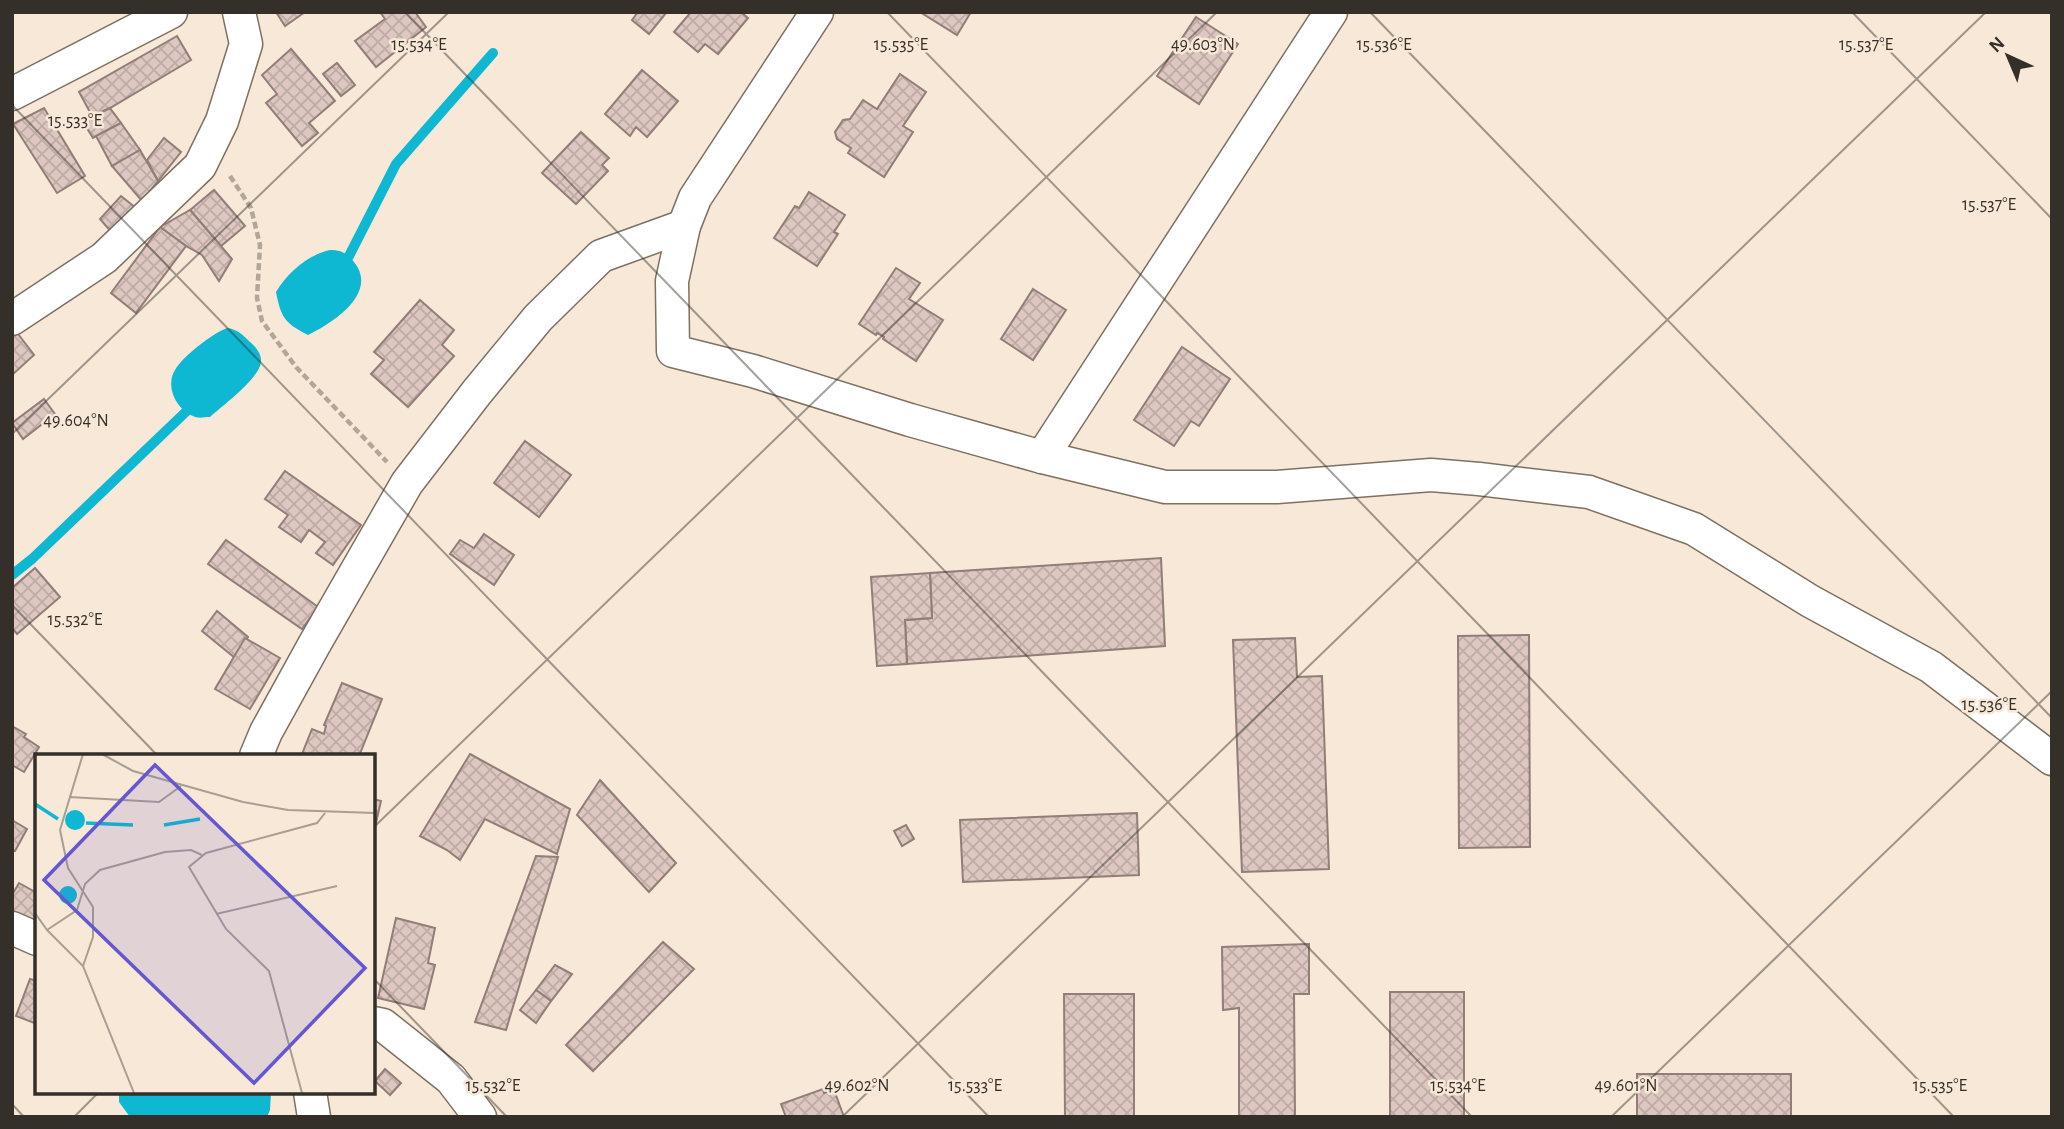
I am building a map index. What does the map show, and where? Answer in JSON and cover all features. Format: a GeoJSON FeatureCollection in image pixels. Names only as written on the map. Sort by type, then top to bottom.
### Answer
{"type":"FeatureCollection","features":[{"type":"Feature","properties":{"kind":"street"},"geometry":{"type":"LineString","coordinates":[[12,94],[171,12]]}},
{"type":"Feature","properties":{"kind":"street"},"geometry":{"type":"LineString","coordinates":[[12,319],[104,258],[200,166],[222,121],[246,44],[239,12]]}},
{"type":"Feature","properties":{"kind":"street"},"geometry":{"type":"LineString","coordinates":[[817,12],[695,198],[684,226],[672,281],[673,351],[753,371],[910,420],[1042,457],[1165,487],[1277,487],[1431,475],[1479,478],[1589,492],[1694,529],[1810,601],[1931,667],[2052,759]]}},
{"type":"Feature","properties":{"kind":"street"},"geometry":{"type":"LineString","coordinates":[[1042,457],[1331,12]]}},
{"type":"Feature","properties":{"kind":"street"},"geometry":{"type":"LineString","coordinates":[[257,754],[308,656],[407,484],[477,392],[538,318],[601,256],[684,226]]}},
{"type":"Feature","properties":{"kind":"street"},"geometry":{"type":"LineString","coordinates":[[12,928],[35,938]]}},
{"type":"Feature","properties":{"kind":"street"},"geometry":{"type":"LineString","coordinates":[[374,1023],[383,1025],[452,1079],[480,1117]]}},
{"type":"Feature","properties":{"kind":"street"},"geometry":{"type":"LineString","coordinates":[[310,1094],[314,1117]]}},
{"type":"Feature","properties":{"kind":"path"},"geometry":{"type":"LineString","coordinates":[[210,146],[251,208],[260,244],[257,298],[262,321],[296,367],[407,484]]}},
{"type":"Feature","properties":{"kind":"water"},"geometry":{"type":"Polygon","coordinates":[[[330,250],[344,253],[354,262],[360,274],[361,285],[350,306],[308,335],[285,319],[276,292],[299,265],[330,250]]]}},
{"type":"Feature","properties":{"kind":"water"},"geometry":{"type":"Polygon","coordinates":[[[227,328],[240,333],[256,348],[261,357],[260,367],[232,399],[210,417],[195,417],[177,403],[172,390],[172,376],[191,352],[227,328]]]}},
{"type":"Feature","properties":{"kind":"water"},"geometry":{"type":"Polygon","coordinates":[[[119,1094],[271,1094],[267,1117],[130,1117],[119,1102],[119,1094]]]}},
{"type":"Feature","properties":{"kind":"building"},"geometry":{"type":"Polygon","coordinates":[[[276,12],[305,12],[285,26],[276,12]]]}},
{"type":"Feature","properties":{"kind":"building"},"geometry":{"type":"Polygon","coordinates":[[[380,12],[415,12],[426,27],[376,67],[355,41],[385,19],[380,12]]]}},
{"type":"Feature","properties":{"kind":"building"},"geometry":{"type":"Polygon","coordinates":[[[638,12],[666,13],[649,34],[632,20],[638,12]]]}},
{"type":"Feature","properties":{"kind":"building"},"geometry":{"type":"Polygon","coordinates":[[[691,12],[741,12],[748,18],[718,54],[705,44],[698,52],[674,32],[691,12]]]}},
{"type":"Feature","properties":{"kind":"building"},"geometry":{"type":"Polygon","coordinates":[[[920,12],[971,12],[957,35],[920,12]]]}},
{"type":"Feature","properties":{"kind":"building"},"geometry":{"type":"Polygon","coordinates":[[[1196,17],[1238,44],[1199,104],[1157,76],[1196,17]]]}},
{"type":"Feature","properties":{"kind":"building"},"geometry":{"type":"Polygon","coordinates":[[[177,36],[191,60],[92,116],[79,92],[177,36]]]}},
{"type":"Feature","properties":{"kind":"building"},"geometry":{"type":"Polygon","coordinates":[[[291,49],[335,101],[309,123],[318,133],[302,146],[266,103],[277,94],[262,75],[291,49]]]}},
{"type":"Feature","properties":{"kind":"building"},"geometry":{"type":"Polygon","coordinates":[[[337,63],[355,85],[341,96],[323,74],[337,63]]]}},
{"type":"Feature","properties":{"kind":"building"},"geometry":{"type":"Polygon","coordinates":[[[642,70],[678,101],[647,137],[636,127],[630,136],[605,114],[642,70]]]}},
{"type":"Feature","properties":{"kind":"building"},"geometry":{"type":"Polygon","coordinates":[[[900,74],[926,92],[903,126],[913,132],[884,177],[848,153],[851,148],[837,139],[835,132],[843,120],[850,119],[863,100],[877,109],[900,74]]]}},
{"type":"Feature","properties":{"kind":"building"},"geometry":{"type":"Polygon","coordinates":[[[44,108],[85,176],[57,193],[13,124],[44,108]]]}},
{"type":"Feature","properties":{"kind":"building"},"geometry":{"type":"Polygon","coordinates":[[[110,108],[121,123],[93,138],[83,122],[110,108]]]}},
{"type":"Feature","properties":{"kind":"building"},"geometry":{"type":"Polygon","coordinates":[[[121,123],[140,150],[112,166],[96,136],[121,123]]]}},
{"type":"Feature","properties":{"kind":"building"},"geometry":{"type":"Polygon","coordinates":[[[581,132],[609,158],[602,165],[608,171],[576,204],[542,173],[581,132]]]}},
{"type":"Feature","properties":{"kind":"building"},"geometry":{"type":"Polygon","coordinates":[[[164,138],[181,152],[158,181],[147,160],[164,138]]]}},
{"type":"Feature","properties":{"kind":"building"},"geometry":{"type":"Polygon","coordinates":[[[140,150],[158,181],[142,201],[112,166],[140,150]]]}},
{"type":"Feature","properties":{"kind":"building"},"geometry":{"type":"Polygon","coordinates":[[[214,190],[245,226],[221,246],[190,210],[214,190]]]}},
{"type":"Feature","properties":{"kind":"building"},"geometry":{"type":"Polygon","coordinates":[[[809,192],[845,215],[834,232],[838,234],[817,266],[774,238],[795,206],[799,208],[809,192]]]}},
{"type":"Feature","properties":{"kind":"building"},"geometry":{"type":"Polygon","coordinates":[[[121,196],[136,208],[113,234],[100,219],[121,196]]]}},
{"type":"Feature","properties":{"kind":"building"},"geometry":{"type":"Polygon","coordinates":[[[190,210],[232,259],[219,281],[202,255],[160,227],[190,210]]]}},
{"type":"Feature","properties":{"kind":"building"},"geometry":{"type":"Polygon","coordinates":[[[160,227],[186,246],[136,313],[111,293],[160,227]]]}},
{"type":"Feature","properties":{"kind":"building"},"geometry":{"type":"Polygon","coordinates":[[[896,268],[920,283],[909,299],[943,320],[916,361],[883,339],[884,337],[859,324],[896,268]]]}},
{"type":"Feature","properties":{"kind":"building"},"geometry":{"type":"Polygon","coordinates":[[[1033,289],[1066,310],[1033,360],[1001,339],[1033,289]]]}},
{"type":"Feature","properties":{"kind":"building"},"geometry":{"type":"Polygon","coordinates":[[[420,300],[454,330],[442,345],[454,356],[408,407],[371,374],[384,360],[374,352],[420,300]]]}},
{"type":"Feature","properties":{"kind":"building"},"geometry":{"type":"Polygon","coordinates":[[[15,330],[34,355],[12,375],[12,333],[15,330]]]}},
{"type":"Feature","properties":{"kind":"building"},"geometry":{"type":"Polygon","coordinates":[[[1182,347],[1230,379],[1199,426],[1191,421],[1174,446],[1134,420],[1182,347]]]}},
{"type":"Feature","properties":{"kind":"building"},"geometry":{"type":"Polygon","coordinates":[[[44,399],[55,414],[23,439],[12,423],[44,399]]]}},
{"type":"Feature","properties":{"kind":"building"},"geometry":{"type":"Polygon","coordinates":[[[525,441],[571,475],[539,517],[494,483],[525,441]]]}},
{"type":"Feature","properties":{"kind":"building"},"geometry":{"type":"Polygon","coordinates":[[[285,471],[361,525],[333,565],[316,553],[325,542],[309,530],[301,542],[279,527],[288,515],[265,499],[285,471]]]}},
{"type":"Feature","properties":{"kind":"building"},"geometry":{"type":"Polygon","coordinates":[[[484,534],[514,555],[494,585],[450,554],[460,540],[474,548],[484,534]]]}},
{"type":"Feature","properties":{"kind":"building"},"geometry":{"type":"Polygon","coordinates":[[[226,540],[318,607],[302,629],[208,564],[226,540]]]}},
{"type":"Feature","properties":{"kind":"building"},"geometry":{"type":"Polygon","coordinates":[[[1161,558],[1165,646],[907,664],[905,620],[932,618],[930,573],[1161,558]]]}},
{"type":"Feature","properties":{"kind":"building"},"geometry":{"type":"Polygon","coordinates":[[[35,568],[60,597],[17,634],[12,628],[12,588],[35,568]]]}},
{"type":"Feature","properties":{"kind":"building"},"geometry":{"type":"Polygon","coordinates":[[[930,573],[932,618],[905,620],[907,664],[877,666],[871,577],[930,573]]]}},
{"type":"Feature","properties":{"kind":"building"},"geometry":{"type":"Polygon","coordinates":[[[217,611],[248,637],[235,658],[202,631],[217,611]]]}},
{"type":"Feature","properties":{"kind":"building"},"geometry":{"type":"Polygon","coordinates":[[[1529,635],[1530,847],[1459,848],[1458,636],[1529,635]]]}},
{"type":"Feature","properties":{"kind":"building"},"geometry":{"type":"Polygon","coordinates":[[[245,638],[280,658],[250,709],[215,689],[245,638]]]}},
{"type":"Feature","properties":{"kind":"building"},"geometry":{"type":"Polygon","coordinates":[[[1295,638],[1297,677],[1322,676],[1329,869],[1242,872],[1233,640],[1295,638]]]}},
{"type":"Feature","properties":{"kind":"building"},"geometry":{"type":"Polygon","coordinates":[[[342,683],[382,699],[360,754],[302,754],[312,729],[324,734],[324,725],[342,683]]]}},
{"type":"Feature","properties":{"kind":"building"},"geometry":{"type":"Polygon","coordinates":[[[12,726],[26,734],[24,737],[39,747],[24,772],[12,765],[12,726]]]}},
{"type":"Feature","properties":{"kind":"building"},"geometry":{"type":"Polygon","coordinates":[[[470,754],[570,809],[557,854],[485,819],[460,860],[420,836],[470,754]]]}},
{"type":"Feature","properties":{"kind":"building"},"geometry":{"type":"Polygon","coordinates":[[[600,780],[676,863],[649,892],[577,815],[600,780]]]}},
{"type":"Feature","properties":{"kind":"building"},"geometry":{"type":"Polygon","coordinates":[[[374,799],[381,801],[374,832],[374,799]]]}},
{"type":"Feature","properties":{"kind":"building"},"geometry":{"type":"Polygon","coordinates":[[[1137,813],[1139,875],[963,882],[960,820],[1137,813]]]}},
{"type":"Feature","properties":{"kind":"building"},"geometry":{"type":"Polygon","coordinates":[[[12,820],[27,829],[15,851],[12,850],[12,820]]]}},
{"type":"Feature","properties":{"kind":"building"},"geometry":{"type":"Polygon","coordinates":[[[906,825],[914,839],[902,846],[894,831],[906,825]]]}},
{"type":"Feature","properties":{"kind":"building"},"geometry":{"type":"Polygon","coordinates":[[[536,856],[558,857],[506,1030],[475,1022],[536,856]]]}},
{"type":"Feature","properties":{"kind":"building"},"geometry":{"type":"Polygon","coordinates":[[[19,883],[35,892],[35,925],[12,912],[12,895],[19,883]]]}},
{"type":"Feature","properties":{"kind":"building"},"geometry":{"type":"Polygon","coordinates":[[[396,918],[435,928],[428,963],[435,965],[424,1009],[378,998],[396,918]]]}},
{"type":"Feature","properties":{"kind":"building"},"geometry":{"type":"Polygon","coordinates":[[[663,942],[694,969],[593,1071],[566,1045],[663,942]]]}},
{"type":"Feature","properties":{"kind":"building"},"geometry":{"type":"Polygon","coordinates":[[[1309,944],[1309,994],[1294,994],[1295,1117],[1239,1117],[1239,1008],[1223,1010],[1222,947],[1309,944]]]}},
{"type":"Feature","properties":{"kind":"building"},"geometry":{"type":"Polygon","coordinates":[[[555,965],[572,974],[551,1001],[536,990],[555,965]]]}},
{"type":"Feature","properties":{"kind":"building"},"geometry":{"type":"Polygon","coordinates":[[[30,979],[35,980],[35,1023],[16,1016],[30,979]]]}},
{"type":"Feature","properties":{"kind":"building"},"geometry":{"type":"Polygon","coordinates":[[[536,990],[551,1001],[536,1023],[520,1010],[536,990]]]}},
{"type":"Feature","properties":{"kind":"building"},"geometry":{"type":"Polygon","coordinates":[[[1390,992],[1464,992],[1464,1117],[1390,1117],[1390,992]]]}},
{"type":"Feature","properties":{"kind":"building"},"geometry":{"type":"Polygon","coordinates":[[[1064,994],[1134,994],[1134,1117],[1065,1117],[1064,994]]]}},
{"type":"Feature","properties":{"kind":"building"},"geometry":{"type":"Polygon","coordinates":[[[385,1069],[401,1083],[390,1095],[375,1081],[385,1069]]]}},
{"type":"Feature","properties":{"kind":"building"},"geometry":{"type":"Polygon","coordinates":[[[1637,1074],[1791,1074],[1791,1117],[1637,1117],[1637,1074]]]}},
{"type":"Feature","properties":{"kind":"building"},"geometry":{"type":"Polygon","coordinates":[[[823,1089],[824,1093],[834,1090],[844,1117],[786,1117],[781,1104],[823,1089]]]}},
{"type":"Feature","properties":{"kind":"waterway"},"geometry":{"type":"LineString","coordinates":[[340,264],[349,256],[396,164],[493,53]]}},
{"type":"Feature","properties":{"kind":"waterway"},"geometry":{"type":"LineString","coordinates":[[12,575],[194,404]]}}]}
